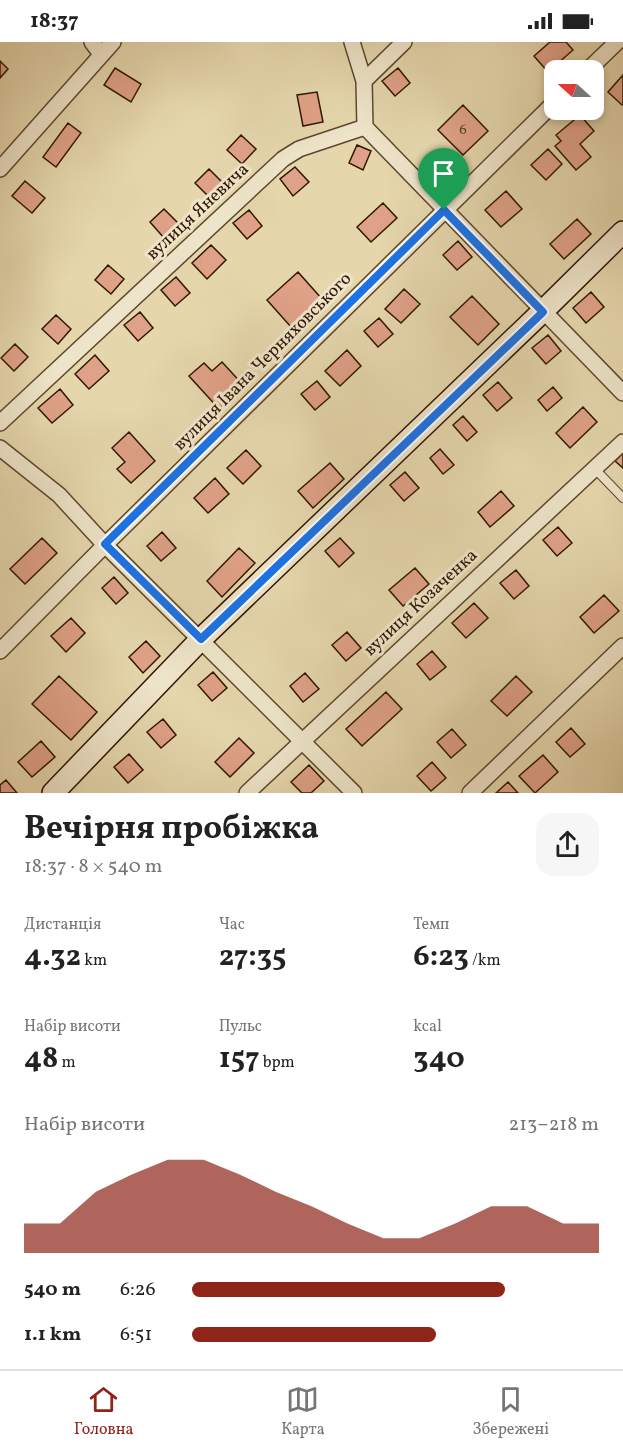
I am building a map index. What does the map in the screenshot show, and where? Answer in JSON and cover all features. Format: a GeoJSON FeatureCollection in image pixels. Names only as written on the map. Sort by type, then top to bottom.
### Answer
{"type":"FeatureCollection","features":[{"type":"Feature","properties":{"kind":"street"},"geometry":{"type":"LineString","coordinates":[[0,169],[97,48],[112,42]]}},
{"type":"Feature","properties":{"kind":"street"},"geometry":{"type":"LineString","coordinates":[[352,42],[364,81],[364,127],[623,393]]}},
{"type":"Feature","properties":{"kind":"street"},"geometry":{"type":"LineString","coordinates":[[364,81],[404,42]]}},
{"type":"Feature","properties":{"kind":"street"},"geometry":{"type":"LineString","coordinates":[[598,60],[617,42]]}},
{"type":"Feature","properties":{"kind":"street","name":"вулиця Івана Черняховського"},"geometry":{"type":"LineString","coordinates":[[0,651],[105,544],[544,113]]}},
{"type":"Feature","properties":{"kind":"street","name":"вулиця Яневича"},"geometry":{"type":"LineString","coordinates":[[0,423],[283,159],[299,149],[364,127]]}},
{"type":"Feature","properties":{"kind":"street"},"geometry":{"type":"LineString","coordinates":[[53,793],[201,639],[543,312],[623,231]]}},
{"type":"Feature","properties":{"kind":"street","name":"вулиця Козаченка"},"geometry":{"type":"LineString","coordinates":[[247,793],[623,442]]}},
{"type":"Feature","properties":{"kind":"street"},"geometry":{"type":"LineString","coordinates":[[0,448],[59,495],[354,793]]}},
{"type":"Feature","properties":{"kind":"street"},"geometry":{"type":"LineString","coordinates":[[470,793],[623,646]]}},
{"type":"Feature","properties":{"kind":"lane"},"geometry":{"type":"LineString","coordinates":[[595,469],[623,498]]}},
{"type":"Feature","properties":{"kind":"building"},"geometry":{"type":"Polygon","coordinates":[[[550,42],[566,42],[573,50],[562,60],[544,60],[544,67],[534,56],[550,42]]]}},
{"type":"Feature","properties":{"kind":"building"},"geometry":{"type":"Polygon","coordinates":[[[0,61],[8,69],[0,78],[0,61]]]}},
{"type":"Feature","properties":{"kind":"building"},"geometry":{"type":"Polygon","coordinates":[[[115,68],[141,84],[131,102],[104,85],[115,68]]]}},
{"type":"Feature","properties":{"kind":"building"},"geometry":{"type":"Polygon","coordinates":[[[398,68],[410,83],[395,96],[382,81],[398,68]]]}},
{"type":"Feature","properties":{"kind":"building"},"geometry":{"type":"Polygon","coordinates":[[[623,75],[623,104],[622,105],[608,92],[623,75]]]}},
{"type":"Feature","properties":{"kind":"building"},"geometry":{"type":"Polygon","coordinates":[[[317,92],[323,122],[303,126],[297,95],[317,92]]]}},
{"type":"Feature","properties":{"kind":"building"},"geometry":{"type":"Polygon","coordinates":[[[463,105],[488,131],[463,155],[438,130],[463,105]]]}},
{"type":"Feature","properties":{"kind":"building"},"geometry":{"type":"Polygon","coordinates":[[[574,120],[584,120],[594,131],[580,144],[591,157],[576,170],[555,146],[561,141],[556,135],[574,120]]]}},
{"type":"Feature","properties":{"kind":"building"},"geometry":{"type":"Polygon","coordinates":[[[68,123],[81,133],[56,167],[43,157],[68,123]]]}},
{"type":"Feature","properties":{"kind":"building"},"geometry":{"type":"Polygon","coordinates":[[[241,135],[256,149],[242,164],[227,150],[241,135]]]}},
{"type":"Feature","properties":{"kind":"building"},"geometry":{"type":"Polygon","coordinates":[[[357,145],[371,151],[363,170],[349,163],[357,145]]]}},
{"type":"Feature","properties":{"kind":"building"},"geometry":{"type":"Polygon","coordinates":[[[548,149],[562,164],[546,180],[531,165],[548,149]]]}},
{"type":"Feature","properties":{"kind":"building"},"geometry":{"type":"Polygon","coordinates":[[[295,167],[309,182],[293,196],[280,179],[295,167]]]}},
{"type":"Feature","properties":{"kind":"building"},"geometry":{"type":"Polygon","coordinates":[[[209,169],[224,184],[210,198],[195,183],[209,169]]]}},
{"type":"Feature","properties":{"kind":"building"},"geometry":{"type":"Polygon","coordinates":[[[25,181],[45,198],[32,213],[12,196],[25,181]]]}},
{"type":"Feature","properties":{"kind":"building"},"geometry":{"type":"Polygon","coordinates":[[[506,191],[522,209],[501,227],[485,210],[506,191]]]}},
{"type":"Feature","properties":{"kind":"building"},"geometry":{"type":"Polygon","coordinates":[[[383,203],[397,218],[371,242],[357,227],[383,203]]]}},
{"type":"Feature","properties":{"kind":"building"},"geometry":{"type":"Polygon","coordinates":[[[164,209],[179,224],[164,238],[150,222],[164,209]]]}},
{"type":"Feature","properties":{"kind":"building"},"geometry":{"type":"Polygon","coordinates":[[[249,210],[262,226],[247,239],[233,223],[249,210]]]}},
{"type":"Feature","properties":{"kind":"building"},"geometry":{"type":"Polygon","coordinates":[[[577,219],[591,234],[564,259],[550,244],[577,219]]]}},
{"type":"Feature","properties":{"kind":"building"},"geometry":{"type":"Polygon","coordinates":[[[458,241],[472,257],[457,270],[443,255],[458,241]]]}},
{"type":"Feature","properties":{"kind":"building"},"geometry":{"type":"Polygon","coordinates":[[[211,245],[226,260],[207,279],[192,263],[211,245]]]}},
{"type":"Feature","properties":{"kind":"building"},"geometry":{"type":"Polygon","coordinates":[[[108,265],[124,279],[111,294],[95,280],[108,265]]]}},
{"type":"Feature","properties":{"kind":"building"},"geometry":{"type":"Polygon","coordinates":[[[298,272],[322,299],[291,327],[267,300],[298,272]]]}},
{"type":"Feature","properties":{"kind":"building"},"geometry":{"type":"Polygon","coordinates":[[[176,277],[190,293],[175,306],[161,290],[176,277]]]}},
{"type":"Feature","properties":{"kind":"building"},"geometry":{"type":"Polygon","coordinates":[[[404,289],[420,304],[401,323],[385,309],[404,289]]]}},
{"type":"Feature","properties":{"kind":"building"},"geometry":{"type":"Polygon","coordinates":[[[591,292],[604,307],[586,323],[573,308],[591,292]]]}},
{"type":"Feature","properties":{"kind":"building"},"geometry":{"type":"Polygon","coordinates":[[[472,296],[499,324],[478,345],[450,317],[472,296]]]}},
{"type":"Feature","properties":{"kind":"building"},"geometry":{"type":"Polygon","coordinates":[[[140,312],[153,328],[138,341],[124,325],[140,312]]]}},
{"type":"Feature","properties":{"kind":"building"},"geometry":{"type":"Polygon","coordinates":[[[56,315],[71,329],[58,344],[42,329],[56,315]]]}},
{"type":"Feature","properties":{"kind":"building"},"geometry":{"type":"Polygon","coordinates":[[[379,318],[393,334],[378,347],[364,331],[379,318]]]}},
{"type":"Feature","properties":{"kind":"building"},"geometry":{"type":"Polygon","coordinates":[[[548,335],[561,351],[546,364],[532,348],[548,335]]]}},
{"type":"Feature","properties":{"kind":"building"},"geometry":{"type":"Polygon","coordinates":[[[15,344],[28,357],[14,371],[1,358],[15,344]]]}},
{"type":"Feature","properties":{"kind":"building"},"geometry":{"type":"Polygon","coordinates":[[[347,350],[361,366],[340,386],[325,371],[347,350]]]}},
{"type":"Feature","properties":{"kind":"building"},"geometry":{"type":"Polygon","coordinates":[[[95,355],[109,371],[89,389],[75,374],[95,355]]]}},
{"type":"Feature","properties":{"kind":"building"},"geometry":{"type":"Polygon","coordinates":[[[222,362],[244,386],[219,409],[189,376],[204,363],[212,371],[222,362]]]}},
{"type":"Feature","properties":{"kind":"building"},"geometry":{"type":"Polygon","coordinates":[[[317,381],[330,397],[315,410],[301,394],[317,381]]]}},
{"type":"Feature","properties":{"kind":"building"},"geometry":{"type":"Polygon","coordinates":[[[498,382],[512,398],[497,411],[483,395],[498,382]]]}},
{"type":"Feature","properties":{"kind":"building"},"geometry":{"type":"Polygon","coordinates":[[[553,387],[562,398],[547,411],[538,400],[553,387]]]}},
{"type":"Feature","properties":{"kind":"building"},"geometry":{"type":"Polygon","coordinates":[[[60,389],[73,405],[52,423],[38,408],[60,389]]]}},
{"type":"Feature","properties":{"kind":"building"},"geometry":{"type":"Polygon","coordinates":[[[583,407],[597,422],[570,448],[556,433],[583,407]]]}},
{"type":"Feature","properties":{"kind":"building"},"geometry":{"type":"Polygon","coordinates":[[[463,416],[477,432],[467,441],[453,425],[463,416]]]}},
{"type":"Feature","properties":{"kind":"building"},"geometry":{"type":"Polygon","coordinates":[[[129,432],[155,461],[131,483],[117,469],[125,462],[112,448],[129,432]]]}},
{"type":"Feature","properties":{"kind":"building"},"geometry":{"type":"Polygon","coordinates":[[[440,449],[454,465],[443,474],[430,458],[440,449]]]}},
{"type":"Feature","properties":{"kind":"building"},"geometry":{"type":"Polygon","coordinates":[[[246,450],[261,466],[243,484],[227,468],[246,450]]]}},
{"type":"Feature","properties":{"kind":"building"},"geometry":{"type":"Polygon","coordinates":[[[623,453],[623,468],[615,461],[623,453]]]}},
{"type":"Feature","properties":{"kind":"building"},"geometry":{"type":"Polygon","coordinates":[[[330,463],[344,479],[313,508],[298,491],[330,463]]]}},
{"type":"Feature","properties":{"kind":"building"},"geometry":{"type":"Polygon","coordinates":[[[405,472],[419,488],[404,501],[390,485],[405,472]]]}},
{"type":"Feature","properties":{"kind":"building"},"geometry":{"type":"Polygon","coordinates":[[[215,478],[229,494],[208,513],[194,498],[215,478]]]}},
{"type":"Feature","properties":{"kind":"building"},"geometry":{"type":"Polygon","coordinates":[[[501,491],[514,506],[490,527],[478,512],[501,491]]]}},
{"type":"Feature","properties":{"kind":"building"},"geometry":{"type":"Polygon","coordinates":[[[558,527],[572,543],[557,556],[543,540],[558,527]]]}},
{"type":"Feature","properties":{"kind":"building"},"geometry":{"type":"Polygon","coordinates":[[[162,532],[176,548],[161,561],[147,546],[162,532]]]}},
{"type":"Feature","properties":{"kind":"building"},"geometry":{"type":"Polygon","coordinates":[[[42,538],[57,553],[25,584],[10,569],[42,538]]]}},
{"type":"Feature","properties":{"kind":"building"},"geometry":{"type":"Polygon","coordinates":[[[340,538],[354,553],[339,567],[325,551],[340,538]]]}},
{"type":"Feature","properties":{"kind":"building"},"geometry":{"type":"Polygon","coordinates":[[[239,548],[255,563],[222,597],[207,581],[239,548]]]}},
{"type":"Feature","properties":{"kind":"building"},"geometry":{"type":"Polygon","coordinates":[[[415,568],[429,584],[403,606],[389,590],[415,568]]]}},
{"type":"Feature","properties":{"kind":"building"},"geometry":{"type":"Polygon","coordinates":[[[516,570],[529,586],[514,599],[500,583],[516,570]]]}},
{"type":"Feature","properties":{"kind":"building"},"geometry":{"type":"Polygon","coordinates":[[[114,577],[128,593],[116,604],[102,588],[114,577]]]}},
{"type":"Feature","properties":{"kind":"building"},"geometry":{"type":"Polygon","coordinates":[[[604,595],[619,611],[594,633],[580,617],[604,595]]]}},
{"type":"Feature","properties":{"kind":"building"},"geometry":{"type":"Polygon","coordinates":[[[474,603],[488,618],[466,638],[452,623],[474,603]]]}},
{"type":"Feature","properties":{"kind":"building"},"geometry":{"type":"Polygon","coordinates":[[[71,618],[85,633],[66,652],[51,636],[71,618]]]}},
{"type":"Feature","properties":{"kind":"building"},"geometry":{"type":"Polygon","coordinates":[[[347,632],[361,648],[346,661],[332,645],[347,632]]]}},
{"type":"Feature","properties":{"kind":"building"},"geometry":{"type":"Polygon","coordinates":[[[146,641],[160,656],[143,673],[129,657],[146,641]]]}},
{"type":"Feature","properties":{"kind":"building"},"geometry":{"type":"Polygon","coordinates":[[[432,651],[446,667],[430,680],[417,664],[432,651]]]}},
{"type":"Feature","properties":{"kind":"building"},"geometry":{"type":"Polygon","coordinates":[[[213,672],[227,688],[212,701],[198,685],[213,672]]]}},
{"type":"Feature","properties":{"kind":"building"},"geometry":{"type":"Polygon","coordinates":[[[305,673],[319,689],[303,702],[290,686],[305,673]]]}},
{"type":"Feature","properties":{"kind":"building"},"geometry":{"type":"Polygon","coordinates":[[[59,676],[97,712],[71,740],[32,704],[59,676]]]}},
{"type":"Feature","properties":{"kind":"building"},"geometry":{"type":"Polygon","coordinates":[[[516,676],[532,692],[507,716],[491,701],[516,676]]]}},
{"type":"Feature","properties":{"kind":"building"},"geometry":{"type":"Polygon","coordinates":[[[386,692],[402,709],[362,746],[346,729],[386,692]]]}},
{"type":"Feature","properties":{"kind":"building"},"geometry":{"type":"Polygon","coordinates":[[[163,719],[176,735],[161,748],[147,732],[163,719]]]}},
{"type":"Feature","properties":{"kind":"building"},"geometry":{"type":"Polygon","coordinates":[[[571,728],[585,744],[570,757],[556,742],[571,728]]]}},
{"type":"Feature","properties":{"kind":"building"},"geometry":{"type":"Polygon","coordinates":[[[452,729],[466,745],[451,758],[437,742],[452,729]]]}},
{"type":"Feature","properties":{"kind":"building"},"geometry":{"type":"Polygon","coordinates":[[[239,738],[254,753],[230,777],[215,762],[239,738]]]}},
{"type":"Feature","properties":{"kind":"building"},"geometry":{"type":"Polygon","coordinates":[[[41,741],[55,757],[32,777],[18,762],[41,741]]]}},
{"type":"Feature","properties":{"kind":"building"},"geometry":{"type":"Polygon","coordinates":[[[129,754],[143,770],[128,783],[114,767],[129,754]]]}},
{"type":"Feature","properties":{"kind":"building"},"geometry":{"type":"Polygon","coordinates":[[[543,755],[558,772],[535,793],[519,776],[543,755]]]}},
{"type":"Feature","properties":{"kind":"building"},"geometry":{"type":"Polygon","coordinates":[[[432,762],[446,778],[431,791],[417,776],[432,762]]]}},
{"type":"Feature","properties":{"kind":"building"},"geometry":{"type":"Polygon","coordinates":[[[309,765],[324,781],[311,793],[302,793],[291,782],[309,765]]]}},
{"type":"Feature","properties":{"kind":"building"},"geometry":{"type":"Polygon","coordinates":[[[6,780],[17,793],[0,793],[0,785],[6,780]]]}},
{"type":"Feature","properties":{"kind":"building"},"geometry":{"type":"Polygon","coordinates":[[[508,782],[518,793],[496,793],[508,782]]]}},
{"type":"Feature","properties":{"kind":"route"},"geometry":{"type":"LineString","coordinates":[[444,210],[543,312],[201,639],[105,544],[444,210]]}}]}
